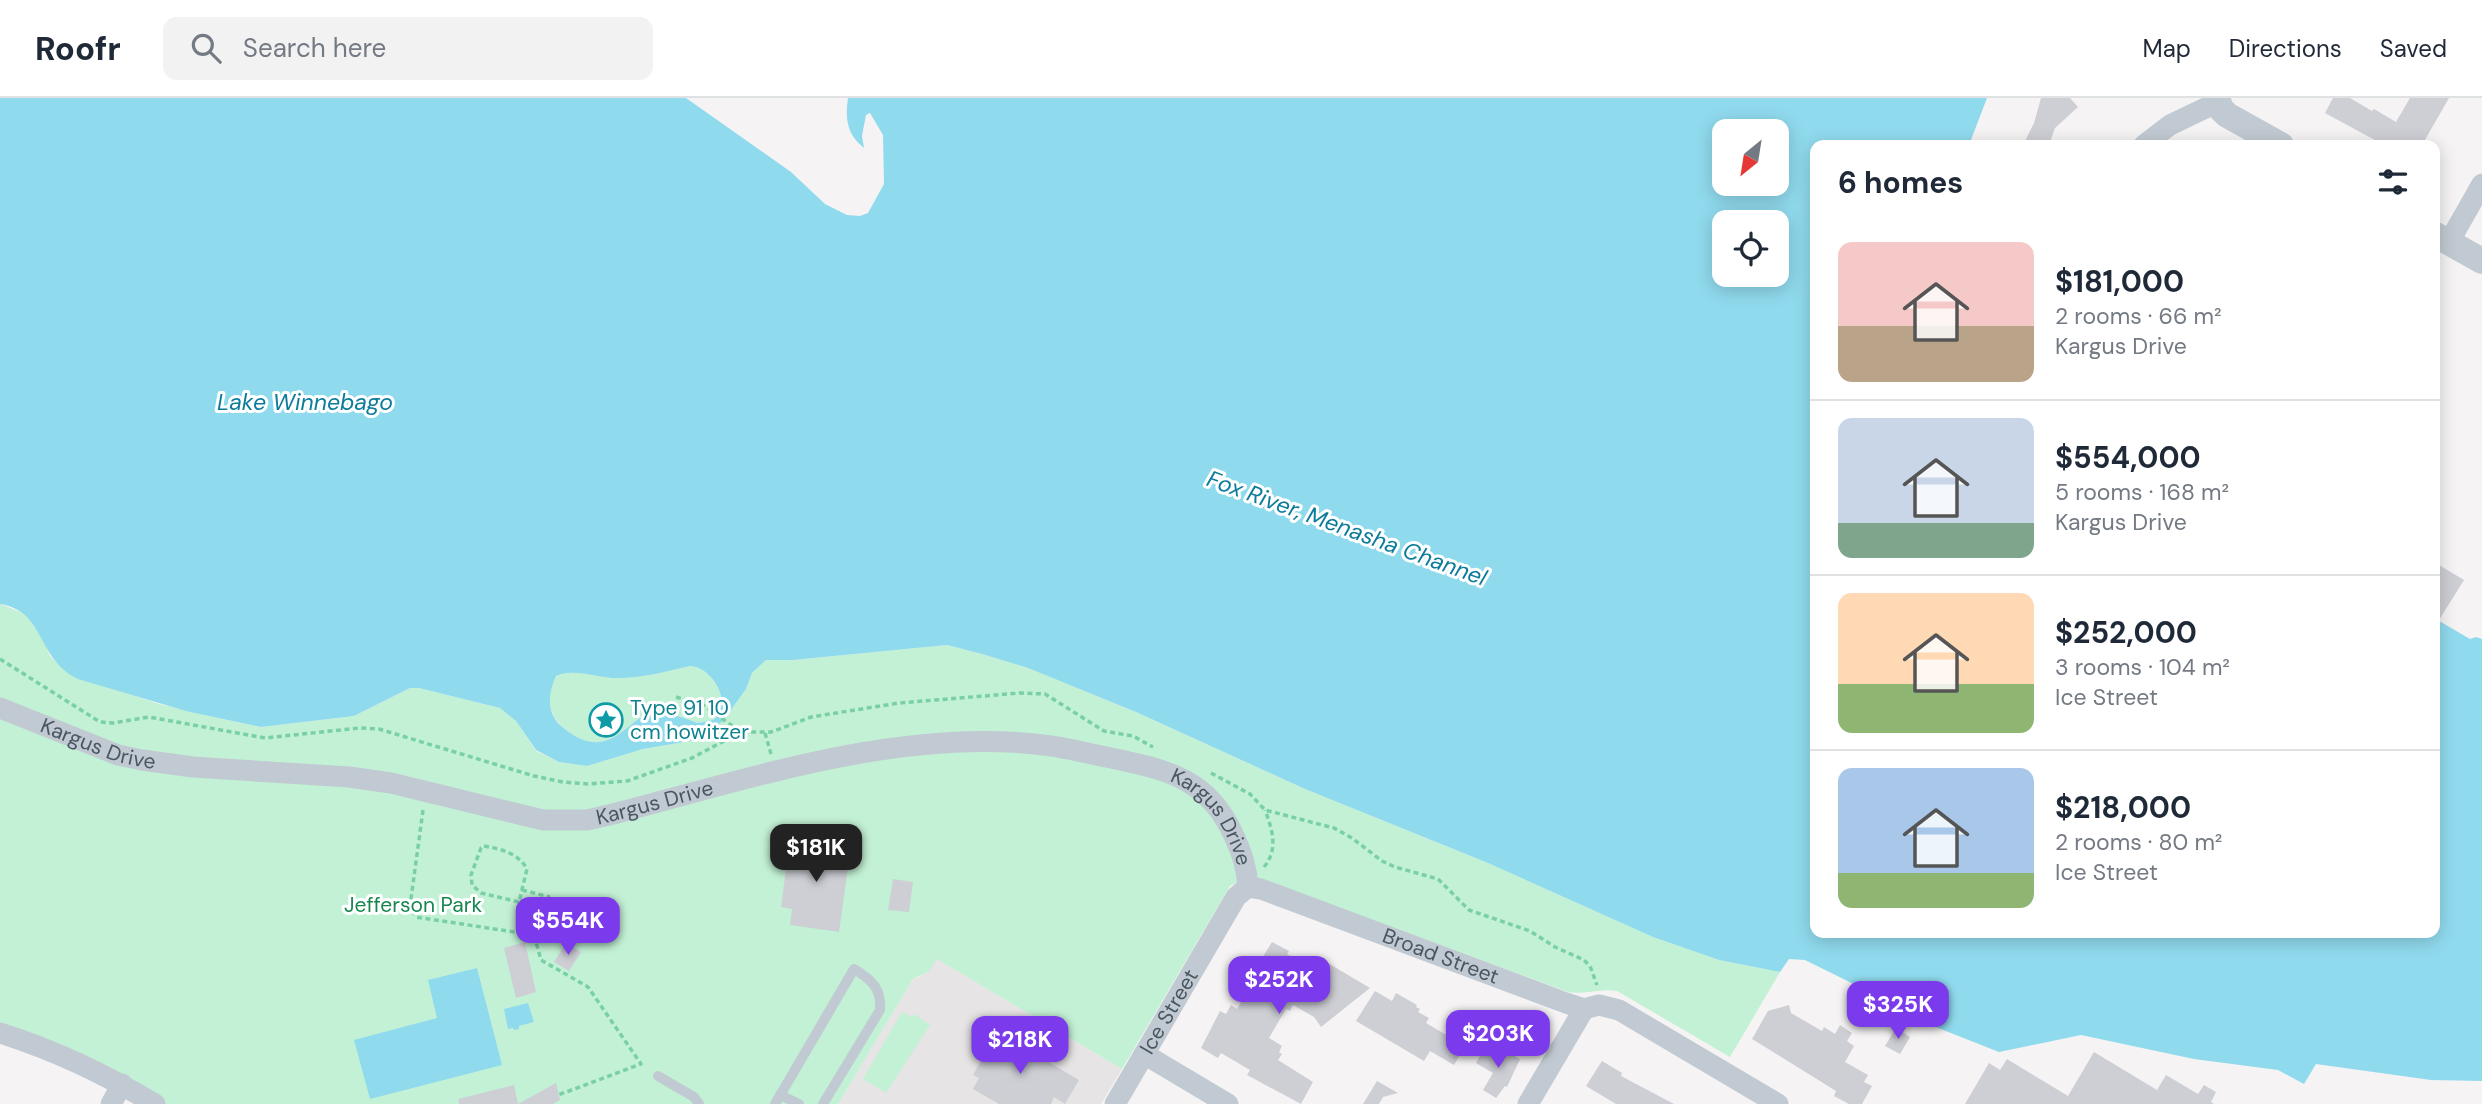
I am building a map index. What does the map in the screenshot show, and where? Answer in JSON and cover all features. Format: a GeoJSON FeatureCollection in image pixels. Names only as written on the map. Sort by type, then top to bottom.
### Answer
{"type":"FeatureCollection","features":[{"type":"Feature","properties":{"kind":"street"},"geometry":{"type":"LineString","coordinates":[[2150,140],[2170,125],[2218,100],[2221,109],[2227,114],[2272,140]]}},
{"type":"Feature","properties":{"kind":"street"},"geometry":{"type":"LineString","coordinates":[[2482,184],[2442,238],[2482,261]]}},
{"type":"Feature","properties":{"kind":"street","name":"Kargus Drive"},"geometry":{"type":"LineString","coordinates":[[0,708],[118,755],[142,760],[193,767],[349,777],[425,790],[543,820],[587,820],[857,754],[974,743],[1044,745],[1141,765],[1170,773],[1197,786],[1226,817],[1240,848],[1248,882]]}},
{"type":"Feature","properties":{"kind":"street","name":"Broad Street"},"geometry":{"type":"LineString","coordinates":[[1248,882],[1584,1009],[1599,1005],[1619,1010],[1778,1104]]}},
{"type":"Feature","properties":{"kind":"street","name":"Ice Street"},"geometry":{"type":"LineString","coordinates":[[1115,1104],[1236,897],[1248,882]]}},
{"type":"Feature","properties":{"kind":"street"},"geometry":{"type":"LineString","coordinates":[[1528,1104],[1584,1009]]}},
{"type":"Feature","properties":{"kind":"street"},"geometry":{"type":"LineString","coordinates":[[0,1033],[57,1052],[122,1084],[155,1104]]}},
{"type":"Feature","properties":{"kind":"street"},"geometry":{"type":"LineString","coordinates":[[1144,1054],[1228,1104]]}},
{"type":"Feature","properties":{"kind":"street"},"geometry":{"type":"LineString","coordinates":[[111,1104],[122,1084]]}},
{"type":"Feature","properties":{"kind":"lane"},"geometry":{"type":"LineString","coordinates":[[799,1104],[777,1099],[854,969],[872,981],[878,990],[880,1010],[823,1104]]}},
{"type":"Feature","properties":{"kind":"lane"},"geometry":{"type":"LineString","coordinates":[[658,1076],[694,1097],[699,1104]]}},
{"type":"Feature","properties":{"kind":"path"},"geometry":{"type":"LineString","coordinates":[[676,697],[698,702],[741,732]]}},
{"type":"Feature","properties":{"kind":"path"},"geometry":{"type":"LineString","coordinates":[[425,790],[410,906],[416,917],[534,934],[541,960],[588,987],[641,1064],[558,1095]]}},
{"type":"Feature","properties":{"kind":"path"},"geometry":{"type":"LineString","coordinates":[[1248,882],[1263,868],[1273,852],[1273,835],[1265,810]]}},
{"type":"Feature","properties":{"kind":"path"},"geometry":{"type":"LineString","coordinates":[[481,848],[497,848],[524,864],[527,869],[523,890],[519,902],[481,893],[472,885],[471,875],[481,848]]}},
{"type":"Feature","properties":{"kind":"path"},"geometry":{"type":"LineString","coordinates":[[523,890],[550,897]]}},
{"type":"Feature","properties":{"kind":"shaded area"},"geometry":{"type":"Polygon","coordinates":[[[937,959],[1122,1069],[1101,1104],[838,1104],[913,979],[919,977],[937,959]]]}},
{"type":"Feature","properties":{"kind":"green space","name":"Jefferson Park"},"geometry":{"type":"Polygon","coordinates":[[[0,604],[26,614],[43,639],[50,656],[69,674],[159,704],[261,727],[354,716],[410,688],[419,688],[500,708],[516,721],[536,751],[559,762],[587,766],[643,749],[690,741],[728,714],[746,689],[752,673],[766,660],[793,660],[947,645],[1028,668],[1136,712],[1305,789],[1488,863],[1653,937],[1719,960],[1780,972],[1730,1057],[1617,991],[1568,992],[1252,876],[1230,886],[1122,1069],[937,959],[929,971],[913,979],[838,1104],[163,1104],[0,1027],[0,604]]]}},
{"type":"Feature","properties":{"kind":"green space"},"geometry":{"type":"Polygon","coordinates":[[[690,666],[707,674],[719,691],[722,706],[713,720],[698,723],[658,709],[619,734],[600,742],[575,736],[560,724],[552,711],[550,699],[556,676],[579,673],[629,678],[690,666]]]}},
{"type":"Feature","properties":{"kind":"green space"},"geometry":{"type":"Polygon","coordinates":[[[902,1012],[912,1017],[914,1014],[930,1025],[886,1093],[863,1079],[902,1012]]]}},
{"type":"Feature","properties":{"kind":"water"},"geometry":{"type":"Polygon","coordinates":[[[0,98],[686,98],[791,172],[825,204],[847,215],[860,216],[868,213],[884,184],[883,135],[870,113],[866,115],[862,136],[864,148],[858,143],[848,126],[848,98],[1987,98],[1971,140],[1810,140],[1810,938],[2440,938],[2440,622],[2470,639],[2482,639],[2482,1081],[2431,1080],[2316,1064],[2304,1084],[2278,1070],[2194,1059],[2081,1035],[1999,1052],[1923,1022],[1921,1018],[1805,960],[1789,959],[1780,972],[1719,960],[1653,937],[1488,863],[1305,789],[1136,712],[1028,668],[947,645],[793,660],[766,660],[752,673],[746,689],[723,721],[704,734],[690,741],[643,749],[587,766],[559,762],[536,750],[516,721],[500,708],[419,688],[410,688],[354,716],[261,727],[186,711],[78,679],[55,660],[26,616],[15,608],[0,604],[0,98]],[[696,667],[629,678],[579,673],[556,676],[550,700],[552,712],[558,723],[575,736],[600,742],[619,734],[658,709],[698,723],[713,720],[722,704],[719,691],[708,674],[696,667]]]}},
{"type":"Feature","properties":{"kind":"water"},"geometry":{"type":"Polygon","coordinates":[[[477,968],[502,1065],[370,1099],[354,1040],[437,1018],[428,980],[477,968]]]}},
{"type":"Feature","properties":{"kind":"water"},"geometry":{"type":"Polygon","coordinates":[[[528,1003],[534,1022],[519,1026],[519,1029],[508,1029],[504,1009],[528,1003]]]}},
{"type":"Feature","properties":{"kind":"building"},"geometry":{"type":"Polygon","coordinates":[[[2041,98],[2070,98],[2078,107],[2055,128],[2051,140],[2026,140],[2041,98]]]}},
{"type":"Feature","properties":{"kind":"building"},"geometry":{"type":"Polygon","coordinates":[[[2333,98],[2350,98],[2396,122],[2410,98],[2449,98],[2425,140],[2375,140],[2325,113],[2333,98]]]}},
{"type":"Feature","properties":{"kind":"building"},"geometry":{"type":"Polygon","coordinates":[[[2440,566],[2464,580],[2440,618],[2440,566]]]}},
{"type":"Feature","properties":{"kind":"building"},"geometry":{"type":"Polygon","coordinates":[[[790,838],[851,846],[839,932],[790,925],[792,909],[781,907],[790,838]]]}},
{"type":"Feature","properties":{"kind":"building"},"geometry":{"type":"Polygon","coordinates":[[[893,879],[913,882],[909,912],[888,910],[893,879]]]}},
{"type":"Feature","properties":{"kind":"building"},"geometry":{"type":"Polygon","coordinates":[[[525,942],[536,992],[516,998],[504,948],[525,942]]]}},
{"type":"Feature","properties":{"kind":"building"},"geometry":{"type":"Polygon","coordinates":[[[1272,942],[1314,970],[1321,959],[1370,988],[1321,1027],[1314,1017],[1293,1005],[1290,1011],[1286,1009],[1269,1038],[1282,1046],[1279,1052],[1282,1054],[1278,1060],[1313,1082],[1301,1104],[1247,1075],[1250,1070],[1221,1053],[1218,1058],[1201,1048],[1220,1011],[1226,1014],[1231,1005],[1237,1009],[1256,975],[1253,973],[1272,942]]]}},
{"type":"Feature","properties":{"kind":"building"},"geometry":{"type":"Polygon","coordinates":[[[566,943],[581,952],[569,971],[554,962],[566,943]]]}},
{"type":"Feature","properties":{"kind":"building"},"geometry":{"type":"Polygon","coordinates":[[[1375,991],[1392,1001],[1396,993],[1417,1005],[1420,1009],[1418,1012],[1429,1018],[1426,1023],[1465,1046],[1454,1065],[1430,1051],[1424,1061],[1356,1021],[1375,991]]]}},
{"type":"Feature","properties":{"kind":"building"},"geometry":{"type":"Polygon","coordinates":[[[1789,1005],[1791,1013],[1822,1031],[1824,1027],[1835,1034],[1840,1025],[1852,1033],[1847,1041],[1854,1046],[1845,1062],[1868,1075],[1864,1082],[1872,1086],[1862,1104],[1849,1104],[1834,1096],[1836,1091],[1752,1039],[1768,1011],[1789,1005]]]}},
{"type":"Feature","properties":{"kind":"building"},"geometry":{"type":"Polygon","coordinates":[[[1896,1028],[1910,1037],[1900,1054],[1885,1046],[1896,1028]]]}},
{"type":"Feature","properties":{"kind":"building"},"geometry":{"type":"Polygon","coordinates":[[[997,1032],[1079,1080],[1065,1104],[1054,1097],[1051,1104],[999,1104],[973,1089],[979,1078],[973,1075],[997,1032]]]}},
{"type":"Feature","properties":{"kind":"building"},"geometry":{"type":"Polygon","coordinates":[[[1485,1047],[1503,1057],[1506,1051],[1520,1059],[1507,1087],[1505,1086],[1496,1098],[1483,1090],[1493,1073],[1476,1063],[1485,1047]]]}},
{"type":"Feature","properties":{"kind":"building"},"geometry":{"type":"Polygon","coordinates":[[[2094,1052],[2157,1090],[2166,1075],[2198,1094],[2204,1085],[2216,1092],[2211,1102],[2214,1104],[1965,1104],[1989,1063],[2000,1070],[2007,1059],[2068,1096],[2094,1052]]]}},
{"type":"Feature","properties":{"kind":"building"},"geometry":{"type":"Polygon","coordinates":[[[1602,1061],[1622,1073],[1621,1076],[1674,1104],[1616,1104],[1586,1086],[1602,1061]]]}},
{"type":"Feature","properties":{"kind":"building"},"geometry":{"type":"Polygon","coordinates":[[[1377,1081],[1398,1093],[1383,1097],[1379,1104],[1363,1104],[1377,1081]]]}},
{"type":"Feature","properties":{"kind":"building"},"geometry":{"type":"Polygon","coordinates":[[[556,1083],[560,1100],[553,1104],[518,1104],[556,1083]]]}},
{"type":"Feature","properties":{"kind":"building"},"geometry":{"type":"Polygon","coordinates":[[[514,1085],[518,1104],[459,1104],[458,1099],[514,1085]]]}},
{"type":"Feature","properties":{"kind":"place","name":"Type 91 10 cm howitzer"},"geometry":{"type":"Point","coordinates":[606,720]}},
{"type":"Feature","properties":{"kind":"water label","name":"Lake Winnebago"},"geometry":{"type":"Point","coordinates":[305,402]}},
{"type":"Feature","properties":{"kind":"water label","name":"Fox River, Menasha Channel"},"geometry":{"type":"Point","coordinates":[1347,528]}}]}
